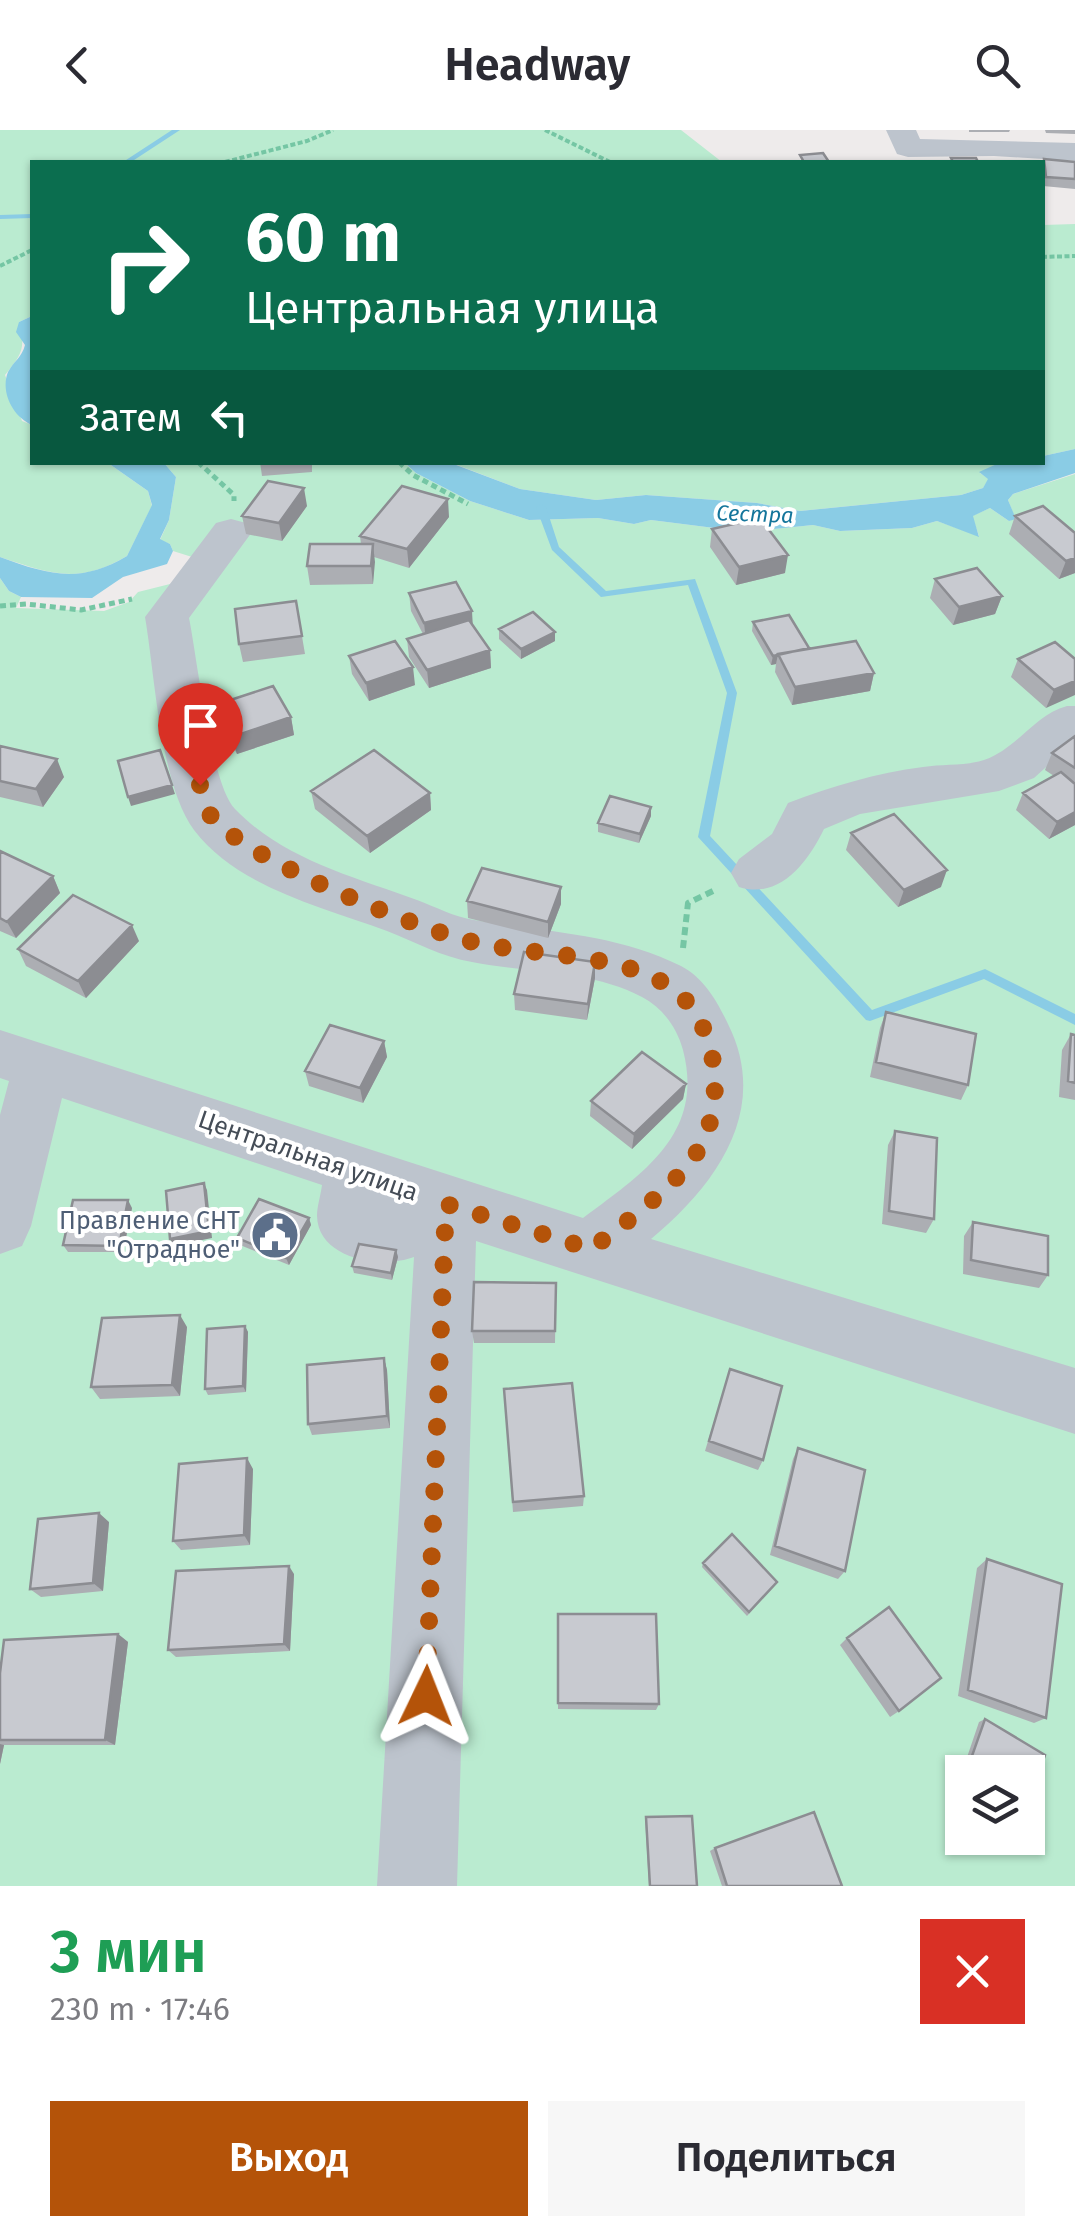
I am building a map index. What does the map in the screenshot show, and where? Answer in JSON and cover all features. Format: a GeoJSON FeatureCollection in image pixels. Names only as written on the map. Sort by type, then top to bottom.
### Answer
{"type":"FeatureCollection","features":[{"type":"Feature","properties":{"kind":"street"},"geometry":{"type":"LineString","coordinates":[[901,130],[908,148],[994,147],[1075,152]]}},
{"type":"Feature","properties":{"kind":"street"},"geometry":{"type":"LineString","coordinates":[[231,532],[168,617],[200,785],[209,813],[228,834],[275,864],[465,940],[634,969],[667,984],[701,1024],[715,1069],[712,1108],[698,1152],[648,1204],[591,1249]]}},
{"type":"Feature","properties":{"kind":"street"},"geometry":{"type":"LineString","coordinates":[[741,879],[790,846],[806,816],[851,798],[924,784],[982,779],[1017,766],[1067,722],[1075,722]]}},
{"type":"Feature","properties":{"kind":"street"},"geometry":{"type":"LineString","coordinates":[[0,1226],[21,1061]]}},
{"type":"Feature","properties":{"kind":"street","name":"Центральная улица"},"geometry":{"type":"LineString","coordinates":[[21,1061],[354,1169],[441,1202],[1075,1401]]}},
{"type":"Feature","properties":{"kind":"street"},"geometry":{"type":"LineString","coordinates":[[417,1886],[441,1202]]}},
{"type":"Feature","properties":{"kind":"path"},"geometry":{"type":"LineString","coordinates":[[233,160],[307,141],[333,130]]}},
{"type":"Feature","properties":{"kind":"path"},"geometry":{"type":"LineString","coordinates":[[545,130],[606,160]]}},
{"type":"Feature","properties":{"kind":"path"},"geometry":{"type":"LineString","coordinates":[[0,266],[30,251]]}},
{"type":"Feature","properties":{"kind":"path"},"geometry":{"type":"LineString","coordinates":[[1045,256],[1075,256]]}},
{"type":"Feature","properties":{"kind":"path"},"geometry":{"type":"LineString","coordinates":[[403,465],[426,483],[468,504]]}},
{"type":"Feature","properties":{"kind":"path"},"geometry":{"type":"LineString","coordinates":[[0,606],[26,604],[81,610],[138,598],[172,611]]}},
{"type":"Feature","properties":{"kind":"path"},"geometry":{"type":"LineString","coordinates":[[677,994],[688,903],[741,879]]}},
{"type":"Feature","properties":{"kind":"green space"},"geometry":{"type":"Polygon","coordinates":[[[0,130],[681,130],[719,160],[30,160],[30,317],[19,322],[21,350],[5,375],[22,421],[30,424],[30,465],[111,465],[148,491],[152,506],[127,556],[94,571],[50,572],[0,557],[0,130]]]}},
{"type":"Feature","properties":{"kind":"green space"},"geometry":{"type":"Polygon","coordinates":[[[1075,224],[1075,449],[1045,456],[1045,225],[1075,224]]]}},
{"type":"Feature","properties":{"kind":"green space"},"geometry":{"type":"Polygon","coordinates":[[[166,465],[407,465],[470,501],[529,520],[598,518],[634,524],[651,520],[746,532],[813,525],[840,531],[912,528],[937,521],[979,536],[972,516],[990,508],[1009,521],[1015,518],[1008,500],[1013,494],[1075,474],[1075,1886],[0,1886],[0,578],[9,591],[21,597],[16,608],[104,611],[129,602],[138,592],[178,582],[208,562],[173,551],[170,544],[160,540],[169,520],[176,477],[166,465]]]}},
{"type":"Feature","properties":{"kind":"green space"},"geometry":{"type":"Polygon","coordinates":[[[457,465],[995,465],[980,473],[989,479],[983,488],[961,495],[800,511],[757,503],[646,495],[596,500],[520,489],[457,465]]]}},
{"type":"Feature","properties":{"kind":"water"},"geometry":{"type":"Polygon","coordinates":[[[30,317],[30,424],[14,410],[6,388],[8,372],[25,345],[16,332],[19,322],[30,317]]]}},
{"type":"Feature","properties":{"kind":"water","name":"Сестра"},"geometry":{"type":"Polygon","coordinates":[[[1075,449],[1075,473],[1013,494],[1008,500],[1016,519],[1009,521],[990,508],[973,516],[979,537],[937,521],[912,528],[840,531],[813,525],[746,532],[651,520],[634,524],[598,518],[529,520],[470,501],[407,465],[456,465],[520,489],[596,500],[646,495],[757,503],[800,511],[961,495],[983,488],[988,479],[979,472],[995,465],[1045,465],[1045,456],[1075,449]]]}},
{"type":"Feature","properties":{"kind":"water"},"geometry":{"type":"Polygon","coordinates":[[[111,465],[166,465],[176,477],[169,520],[160,539],[170,544],[173,551],[167,564],[123,577],[92,598],[21,597],[9,591],[0,578],[0,557],[64,574],[94,570],[127,556],[152,505],[148,491],[111,465]]]}},
{"type":"Feature","properties":{"kind":"building"},"geometry":{"type":"Polygon","coordinates":[[[823,153],[828,160],[803,160],[800,155],[823,153]]]}},
{"type":"Feature","properties":{"kind":"building"},"geometry":{"type":"Polygon","coordinates":[[[1044,160],[1075,162],[1075,179],[1046,177],[1044,160]]]}},
{"type":"Feature","properties":{"kind":"building"},"geometry":{"type":"Polygon","coordinates":[[[268,481],[304,488],[279,523],[242,516],[268,481]]]}},
{"type":"Feature","properties":{"kind":"building"},"geometry":{"type":"Polygon","coordinates":[[[402,486],[448,499],[407,549],[360,536],[402,486]]]}},
{"type":"Feature","properties":{"kind":"building"},"geometry":{"type":"Polygon","coordinates":[[[1043,506],[1075,533],[1075,558],[1066,561],[1015,516],[1043,506]]]}},
{"type":"Feature","properties":{"kind":"building"},"geometry":{"type":"Polygon","coordinates":[[[760,518],[788,555],[739,567],[712,529],[760,518]]]}},
{"type":"Feature","properties":{"kind":"building"},"geometry":{"type":"Polygon","coordinates":[[[310,544],[373,544],[371,566],[307,566],[310,544]]]}},
{"type":"Feature","properties":{"kind":"building"},"geometry":{"type":"Polygon","coordinates":[[[977,568],[1002,596],[959,607],[935,579],[977,568]]]}},
{"type":"Feature","properties":{"kind":"building"},"geometry":{"type":"Polygon","coordinates":[[[456,582],[472,611],[424,623],[409,593],[456,582]]]}},
{"type":"Feature","properties":{"kind":"building"},"geometry":{"type":"Polygon","coordinates":[[[296,601],[302,636],[239,644],[235,609],[296,601]]]}},
{"type":"Feature","properties":{"kind":"building"},"geometry":{"type":"Polygon","coordinates":[[[533,612],[555,632],[521,649],[499,629],[533,612]]]}},
{"type":"Feature","properties":{"kind":"building"},"geometry":{"type":"Polygon","coordinates":[[[789,615],[809,648],[773,656],[753,622],[789,615]]]}},
{"type":"Feature","properties":{"kind":"building"},"geometry":{"type":"Polygon","coordinates":[[[469,620],[490,650],[427,670],[407,639],[469,620]]]}},
{"type":"Feature","properties":{"kind":"building"},"geometry":{"type":"Polygon","coordinates":[[[395,641],[413,667],[366,683],[349,656],[395,641]]]}},
{"type":"Feature","properties":{"kind":"building"},"geometry":{"type":"Polygon","coordinates":[[[856,641],[874,673],[795,687],[778,654],[856,641]]]}},
{"type":"Feature","properties":{"kind":"building"},"geometry":{"type":"Polygon","coordinates":[[[1055,642],[1075,659],[1075,681],[1054,690],[1018,659],[1055,642]]]}},
{"type":"Feature","properties":{"kind":"building"},"geometry":{"type":"Polygon","coordinates":[[[273,686],[291,717],[232,737],[215,705],[273,686]]]}},
{"type":"Feature","properties":{"kind":"building"},"geometry":{"type":"Polygon","coordinates":[[[1075,736],[1075,768],[1052,753],[1075,736]]]}},
{"type":"Feature","properties":{"kind":"building"},"geometry":{"type":"Polygon","coordinates":[[[0,746],[57,759],[36,789],[0,781],[0,746]]]}},
{"type":"Feature","properties":{"kind":"building"},"geometry":{"type":"Polygon","coordinates":[[[160,750],[172,785],[128,797],[118,761],[160,750]]]}},
{"type":"Feature","properties":{"kind":"building"},"geometry":{"type":"Polygon","coordinates":[[[374,750],[430,793],[367,836],[311,791],[374,750]]]}},
{"type":"Feature","properties":{"kind":"building"},"geometry":{"type":"Polygon","coordinates":[[[1061,772],[1075,784],[1075,812],[1057,822],[1023,793],[1061,772]]]}},
{"type":"Feature","properties":{"kind":"building"},"geometry":{"type":"Polygon","coordinates":[[[610,796],[651,807],[640,834],[598,823],[610,796]]]}},
{"type":"Feature","properties":{"kind":"building"},"geometry":{"type":"Polygon","coordinates":[[[894,814],[947,870],[904,890],[851,833],[894,814]]]}},
{"type":"Feature","properties":{"kind":"building"},"geometry":{"type":"Polygon","coordinates":[[[0,851],[53,876],[7,922],[0,918],[0,851]]]}},
{"type":"Feature","properties":{"kind":"building"},"geometry":{"type":"Polygon","coordinates":[[[482,868],[561,887],[548,922],[467,901],[482,868]]]}},
{"type":"Feature","properties":{"kind":"building"},"geometry":{"type":"Polygon","coordinates":[[[73,895],[132,925],[78,981],[18,949],[73,895]]]}},
{"type":"Feature","properties":{"kind":"building"},"geometry":{"type":"Polygon","coordinates":[[[524,952],[595,962],[588,1004],[514,994],[524,952]]]}},
{"type":"Feature","properties":{"kind":"building"},"geometry":{"type":"Polygon","coordinates":[[[886,1012],[976,1034],[968,1085],[876,1062],[886,1012]]]}},
{"type":"Feature","properties":{"kind":"building"},"geometry":{"type":"Polygon","coordinates":[[[330,1025],[384,1041],[360,1088],[305,1071],[330,1025]]]}},
{"type":"Feature","properties":{"kind":"building"},"geometry":{"type":"Polygon","coordinates":[[[1071,1034],[1075,1035],[1075,1083],[1068,1081],[1071,1034]]]}},
{"type":"Feature","properties":{"kind":"building"},"geometry":{"type":"Polygon","coordinates":[[[642,1052],[686,1084],[634,1134],[591,1101],[642,1052]]]}},
{"type":"Feature","properties":{"kind":"building"},"geometry":{"type":"Polygon","coordinates":[[[895,1131],[937,1138],[934,1219],[889,1211],[895,1131]]]}},
{"type":"Feature","properties":{"kind":"building"},"geometry":{"type":"Polygon","coordinates":[[[204,1183],[209,1231],[170,1239],[166,1191],[204,1183]]]}},
{"type":"Feature","properties":{"kind":"building","name":"Правление СНТ \"Отрадное\""},"geometry":{"type":"Polygon","coordinates":[[[259,1199],[309,1218],[286,1258],[237,1238],[259,1199]]]}},
{"type":"Feature","properties":{"kind":"building"},"geometry":{"type":"Polygon","coordinates":[[[73,1200],[128,1200],[119,1246],[63,1245],[73,1200]]]}},
{"type":"Feature","properties":{"kind":"building"},"geometry":{"type":"Polygon","coordinates":[[[973,1222],[1048,1236],[1048,1275],[971,1260],[973,1222]]]}},
{"type":"Feature","properties":{"kind":"building"},"geometry":{"type":"Polygon","coordinates":[[[359,1244],[396,1250],[391,1273],[352,1266],[359,1244]]]}},
{"type":"Feature","properties":{"kind":"building"},"geometry":{"type":"Polygon","coordinates":[[[474,1282],[556,1283],[555,1331],[472,1331],[474,1282]]]}},
{"type":"Feature","properties":{"kind":"building"},"geometry":{"type":"Polygon","coordinates":[[[180,1315],[172,1385],[91,1387],[102,1318],[180,1315]]]}},
{"type":"Feature","properties":{"kind":"building"},"geometry":{"type":"Polygon","coordinates":[[[245,1326],[243,1386],[205,1389],[207,1329],[245,1326]]]}},
{"type":"Feature","properties":{"kind":"building"},"geometry":{"type":"Polygon","coordinates":[[[384,1358],[387,1416],[308,1424],[307,1365],[384,1358]]]}},
{"type":"Feature","properties":{"kind":"building"},"geometry":{"type":"Polygon","coordinates":[[[730,1369],[782,1386],[763,1460],[709,1441],[730,1369]]]}},
{"type":"Feature","properties":{"kind":"building"},"geometry":{"type":"Polygon","coordinates":[[[572,1383],[584,1496],[513,1502],[504,1389],[572,1383]]]}},
{"type":"Feature","properties":{"kind":"building"},"geometry":{"type":"Polygon","coordinates":[[[798,1448],[865,1470],[845,1571],[775,1546],[798,1448]]]}},
{"type":"Feature","properties":{"kind":"building"},"geometry":{"type":"Polygon","coordinates":[[[247,1458],[244,1535],[173,1541],[179,1464],[247,1458]]]}},
{"type":"Feature","properties":{"kind":"building"},"geometry":{"type":"Polygon","coordinates":[[[99,1513],[93,1583],[30,1589],[38,1519],[99,1513]]]}},
{"type":"Feature","properties":{"kind":"building"},"geometry":{"type":"Polygon","coordinates":[[[732,1534],[777,1582],[749,1612],[703,1563],[732,1534]]]}},
{"type":"Feature","properties":{"kind":"building"},"geometry":{"type":"Polygon","coordinates":[[[987,1559],[1062,1584],[1046,1718],[968,1690],[987,1559]]]}},
{"type":"Feature","properties":{"kind":"building"},"geometry":{"type":"Polygon","coordinates":[[[289,1566],[284,1644],[168,1650],[176,1571],[289,1566]]]}},
{"type":"Feature","properties":{"kind":"building"},"geometry":{"type":"Polygon","coordinates":[[[889,1607],[941,1678],[899,1711],[847,1638],[889,1607]]]}},
{"type":"Feature","properties":{"kind":"building"},"geometry":{"type":"Polygon","coordinates":[[[558,1614],[656,1614],[659,1704],[558,1703],[558,1614]]]}},
{"type":"Feature","properties":{"kind":"building"},"geometry":{"type":"Polygon","coordinates":[[[118,1634],[105,1740],[0,1740],[4,1640],[118,1634]]]}},
{"type":"Feature","properties":{"kind":"building"},"geometry":{"type":"Polygon","coordinates":[[[985,1719],[1045,1755],[972,1755],[985,1719]]]}},
{"type":"Feature","properties":{"kind":"building"},"geometry":{"type":"Polygon","coordinates":[[[814,1812],[842,1886],[727,1886],[715,1848],[814,1812]]]}},
{"type":"Feature","properties":{"kind":"building"},"geometry":{"type":"Polygon","coordinates":[[[692,1816],[697,1886],[650,1886],[646,1817],[692,1816]]]}},
{"type":"Feature","properties":{"kind":"waterway"},"geometry":{"type":"LineString","coordinates":[[130,160],[177,130]]}},
{"type":"Feature","properties":{"kind":"waterway"},"geometry":{"type":"LineString","coordinates":[[0,217],[30,216]]}},
{"type":"Feature","properties":{"kind":"waterway"},"geometry":{"type":"LineString","coordinates":[[541,507],[555,548],[604,595],[692,581],[732,693],[704,837],[870,1016],[985,974],[1075,1020]]}},
{"type":"Feature","properties":{"kind":"place","name":"Правление СНТ \"Отрадное\""},"geometry":{"type":"Point","coordinates":[275,1235]}},
{"type":"Feature","properties":{"kind":"route"},"geometry":{"type":"LineString","coordinates":[[200,785],[209,813],[228,834],[275,864],[465,940],[634,969],[667,984],[691,1007],[712,1050],[715,1089],[698,1152],[648,1204],[591,1249],[446,1204],[426,1696]]}}]}
